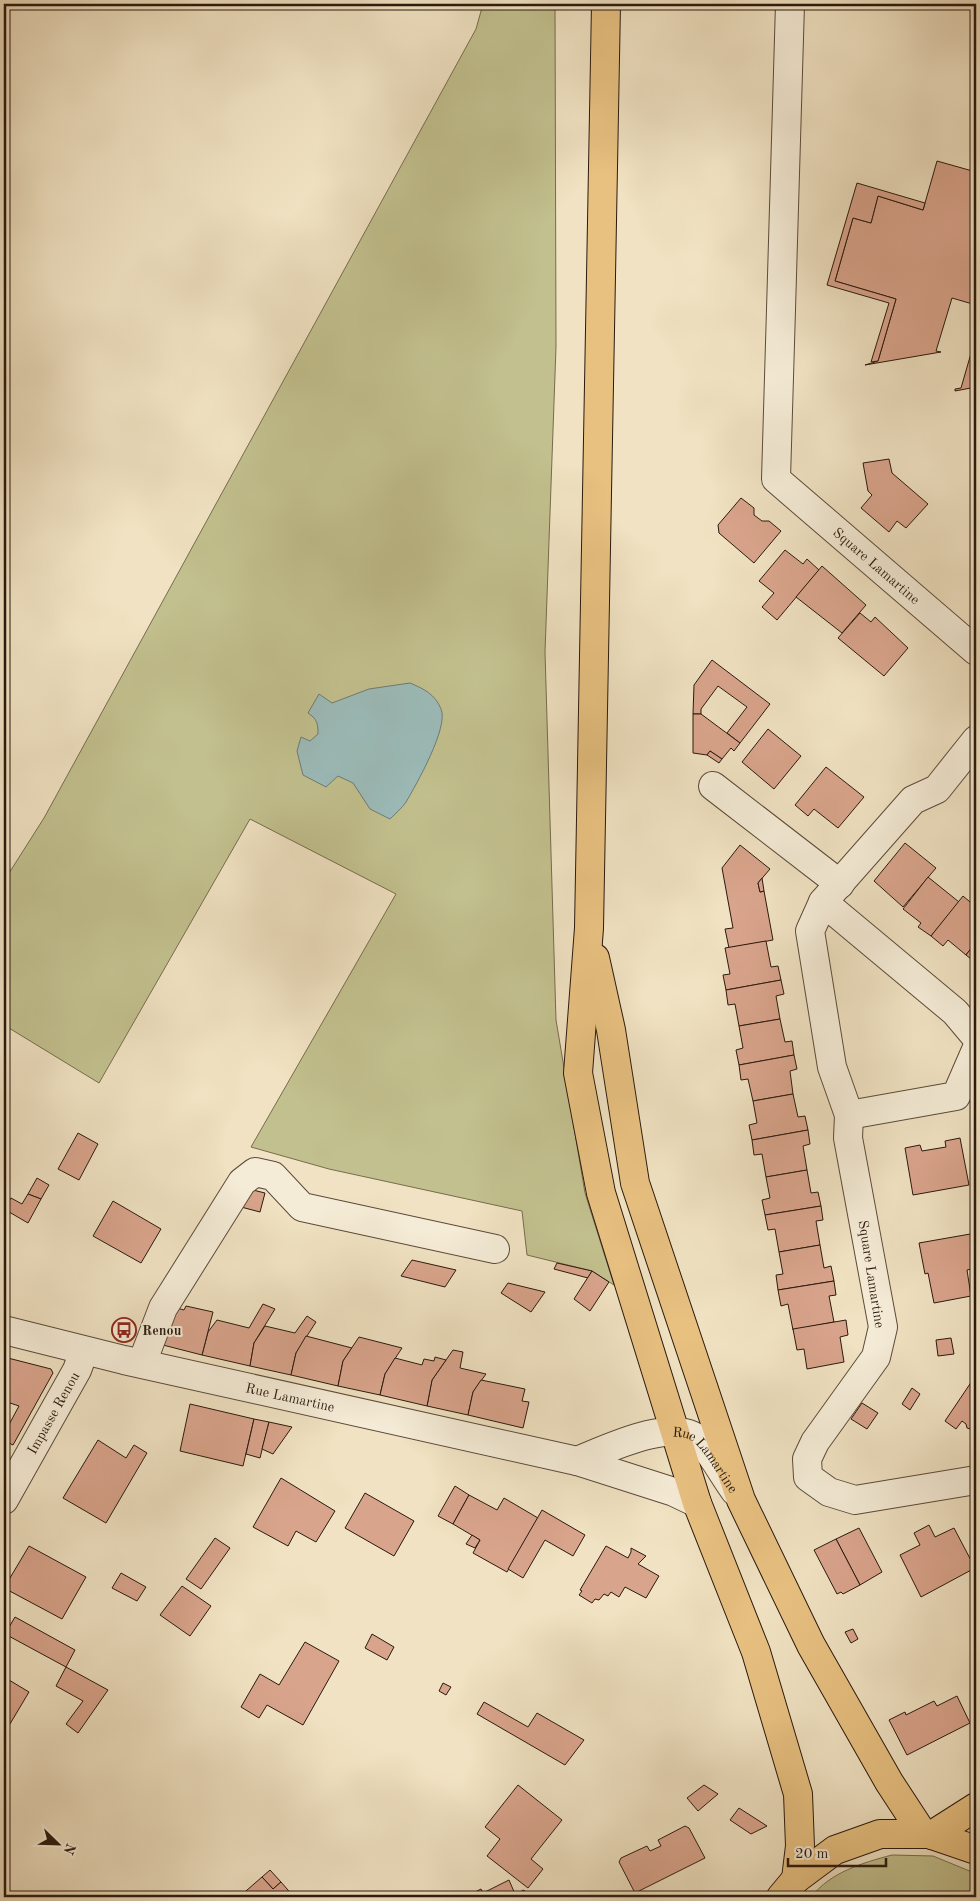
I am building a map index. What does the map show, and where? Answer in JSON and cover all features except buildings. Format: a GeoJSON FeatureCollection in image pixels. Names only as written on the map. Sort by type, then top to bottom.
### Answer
{"type":"FeatureCollection","features":[{"type":"Feature","properties":{"kind":"main road"},"geometry":{"type":"LineString","coordinates":[[606,4],[589,928],[578,1073],[601,1193],[697,1503],[756,1652],[798,1794],[800,1846],[788,1888]]}},
{"type":"Feature","properties":{"kind":"main road"},"geometry":{"type":"LineString","coordinates":[[589,928],[611,1030],[635,1183],[741,1500],[810,1645],[889,1782],[928,1834]]}},
{"type":"Feature","properties":{"kind":"main road"},"geometry":{"type":"LineString","coordinates":[[928,1834],[976,1807]]}},
{"type":"Feature","properties":{"kind":"main road"},"geometry":{"type":"LineString","coordinates":[[788,1888],[835,1850],[880,1834],[928,1834],[976,1850]]}},
{"type":"Feature","properties":{"kind":"street","name":"Square Lamartine"},"geometry":{"type":"LineString","coordinates":[[790,4],[776,479],[976,651]]}},
{"type":"Feature","properties":{"kind":"street","name":"Square Lamartine"},"geometry":{"type":"LineString","coordinates":[[976,740],[937,789],[913,800],[832,893],[810,931],[832,1067],[850,1115],[848,1138],[883,1327],[876,1357],[815,1442],[807,1459],[808,1477],[828,1492],[855,1500],[976,1480]]}},
{"type":"Feature","properties":{"kind":"street"},"geometry":{"type":"LineString","coordinates":[[713,786],[832,893],[955,1012],[976,1038]]}},
{"type":"Feature","properties":{"kind":"street"},"geometry":{"type":"LineString","coordinates":[[850,1115],[956,1096],[976,1050]]}},
{"type":"Feature","properties":{"kind":"street"},"geometry":{"type":"LineString","coordinates":[[142,1364],[163,1308],[242,1182],[255,1172],[272,1176],[302,1207],[495,1249]]}},
{"type":"Feature","properties":{"kind":"street","name":"Rue Lamartine"},"geometry":{"type":"LineString","coordinates":[[4,1330],[84,1351],[577,1461],[674,1492],[697,1503]]}},
{"type":"Feature","properties":{"kind":"street","name":"Impasse Renou"},"geometry":{"type":"LineString","coordinates":[[4,1500],[77,1370],[84,1351]]}},
{"type":"Feature","properties":{"kind":"street","name":"Rue Lamartine"},"geometry":{"type":"LineString","coordinates":[[577,1461],[640,1437],[675,1430],[698,1439],[741,1500]]}},
{"type":"Feature","properties":{"kind":"shaded area"},"geometry":{"type":"Polygon","coordinates":[[[483,4],[555,4],[556,347],[545,652],[556,1020],[585,1193],[614,1285],[592,1271],[527,1255],[522,1211],[329,1169],[251,1147],[396,894],[250,819],[99,1083],[4,1025],[4,881],[44,818],[476,29],[483,4]]]}},
{"type":"Feature","properties":{"kind":"shaded area"},"geometry":{"type":"Polygon","coordinates":[[[892,1855],[933,1856],[972,1872],[976,1876],[976,1897],[811,1897],[819,1888],[838,1875],[858,1865],[892,1855]]]}},
{"type":"Feature","properties":{"kind":"water"},"geometry":{"type":"Polygon","coordinates":[[[410,683],[436,699],[441,709],[442,717],[436,742],[424,770],[406,802],[390,819],[370,809],[353,783],[338,776],[326,787],[303,775],[297,751],[301,737],[310,741],[318,734],[316,722],[308,713],[319,694],[332,703],[369,689],[410,683]]]}},
{"type":"Feature","properties":{"kind":"place","name":"Renou"},"geometry":{"type":"Point","coordinates":[124,1330]}}]}
